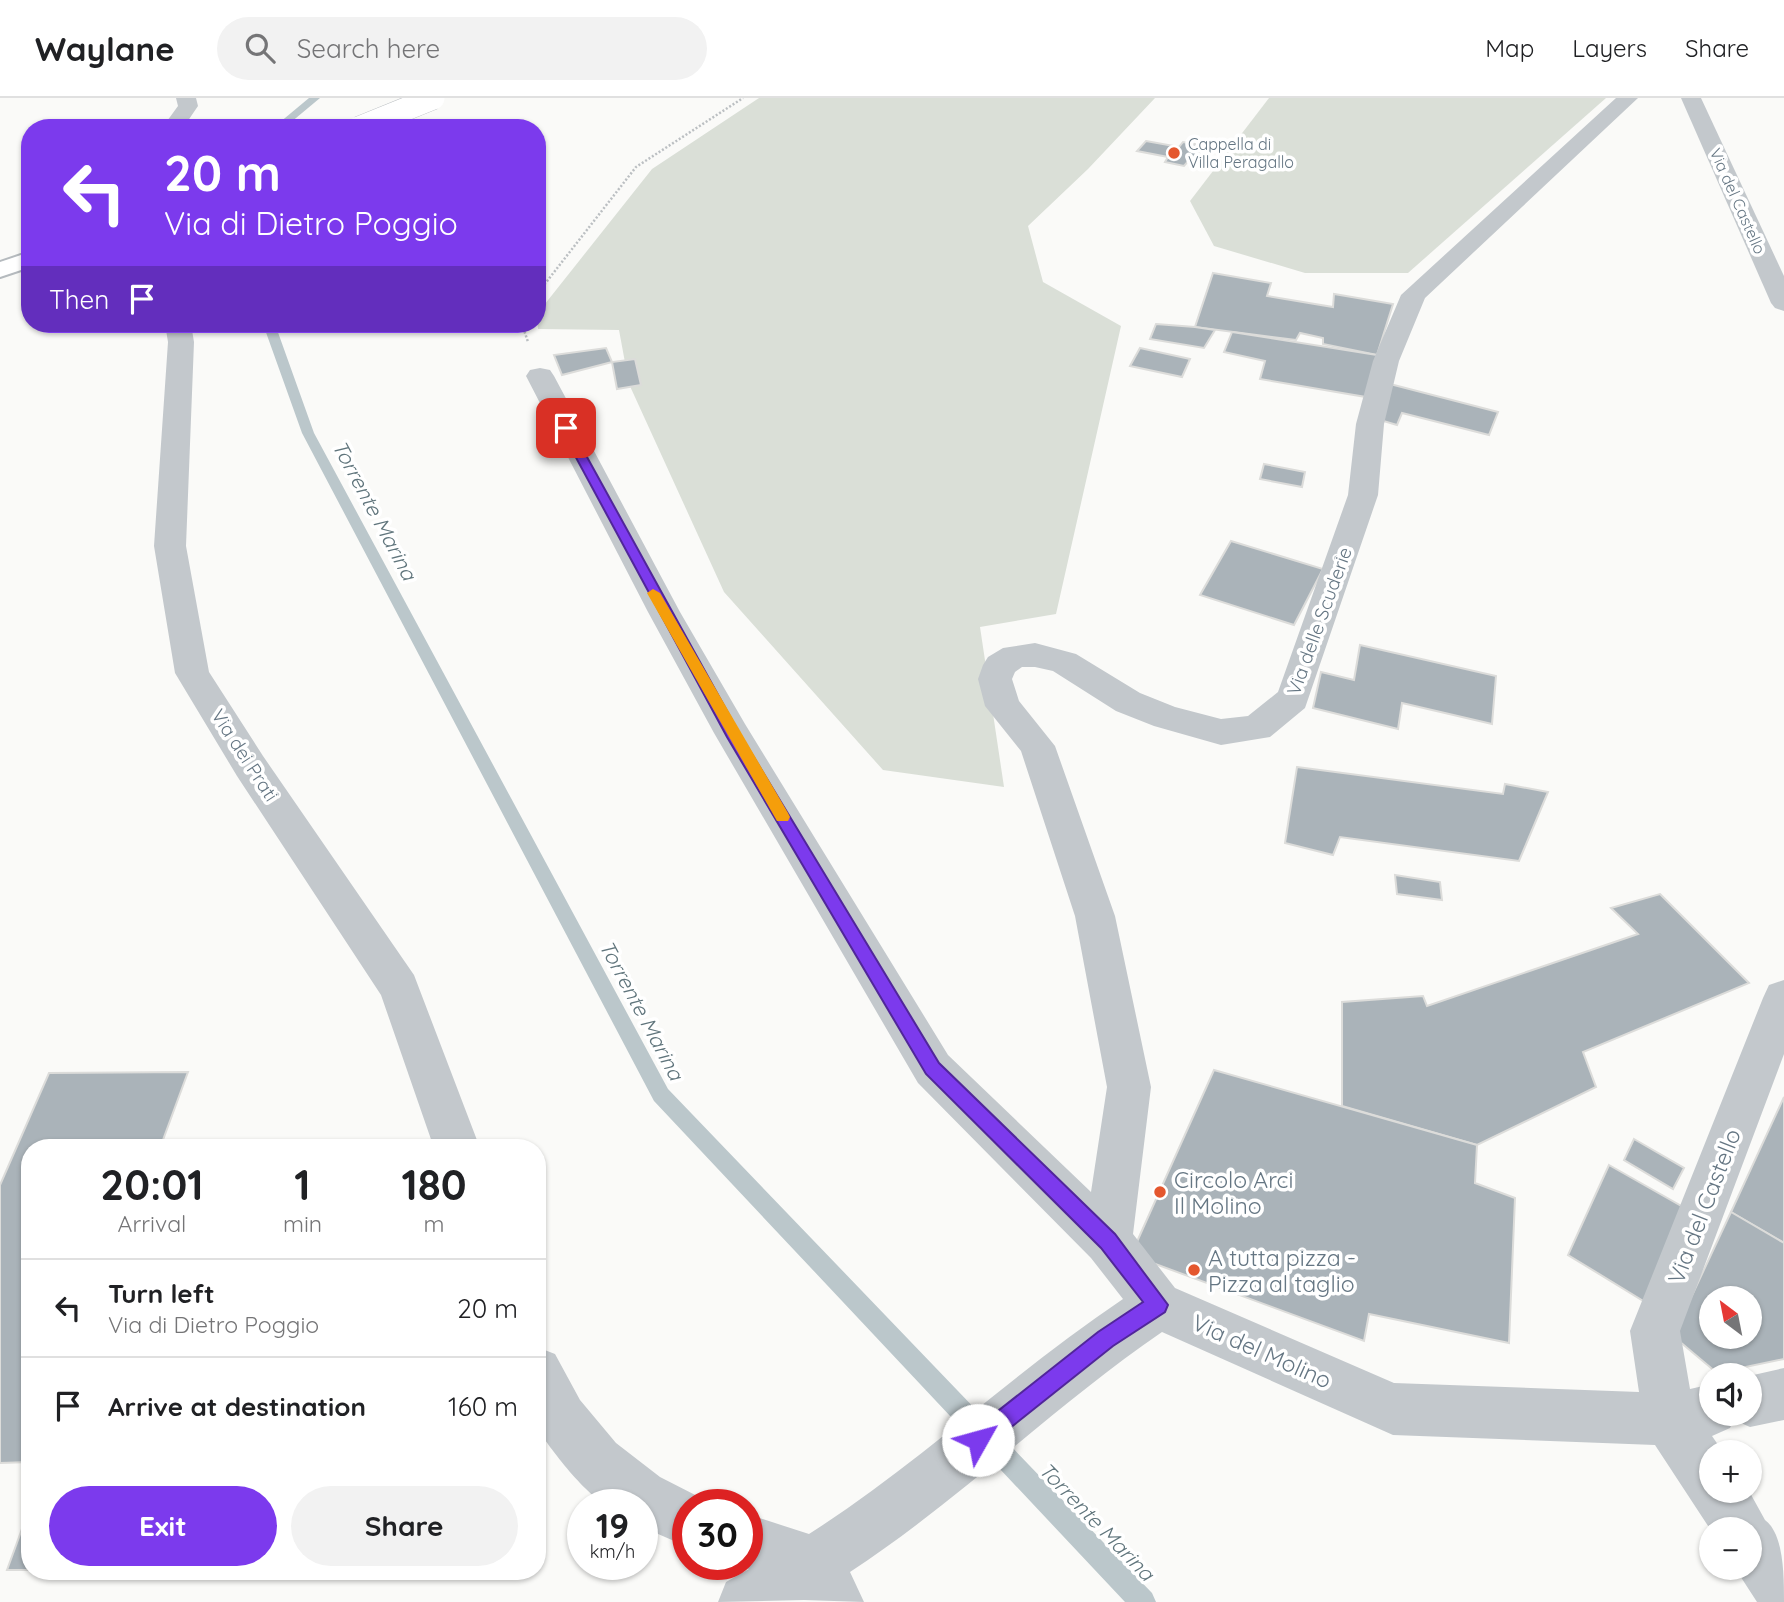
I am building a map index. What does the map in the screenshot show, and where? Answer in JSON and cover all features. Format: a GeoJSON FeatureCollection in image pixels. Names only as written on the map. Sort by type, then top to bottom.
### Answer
{"type":"FeatureCollection","features":[{"type":"Feature","properties":{"kind":"main road"},"geometry":{"type":"LineString","coordinates":[[381,119],[433,98]]}},
{"type":"Feature","properties":{"kind":"main road"},"geometry":{"type":"LineString","coordinates":[[0,270],[21,262]]}},
{"type":"Feature","properties":{"kind":"street"},"geometry":{"type":"LineString","coordinates":[[179,119],[188,106],[186,98]]}},
{"type":"Feature","properties":{"kind":"street","name":"Via delle Scuderie"},"geometry":{"type":"LineString","coordinates":[[1108,1241],[1129,1087],[1095,916],[1037,746],[1003,706],[995,680],[1000,665],[1015,656],[1035,655],[1064,662],[1128,702],[1166,717],[1221,732],[1257,728],[1293,699],[1363,495],[1373,411],[1386,361],[1414,295],[1628,98]]}},
{"type":"Feature","properties":{"kind":"street","name":"Via del Castello"},"geometry":{"type":"LineString","coordinates":[[1691,98],[1784,303]]}},
{"type":"Feature","properties":{"kind":"street","name":"Via dei Prati"},"geometry":{"type":"LineString","coordinates":[[180,333],[170,546],[192,673],[250,766],[399,988],[454,1139]]}},
{"type":"Feature","properties":{"kind":"street"},"geometry":{"type":"LineString","coordinates":[[540,376],[664,612],[732,733],[933,1069],[1108,1241],[1158,1305],[1106,1339],[871,1525],[825,1582],[746,1602]]}},
{"type":"Feature","properties":{"kind":"street","name":"Via del Castello"},"geometry":{"type":"LineString","coordinates":[[1690,1414],[1655,1331],[1784,998]]}},
{"type":"Feature","properties":{"kind":"street","name":"Via del Molino"},"geometry":{"type":"LineString","coordinates":[[1158,1305],[1393,1409],[1690,1414]]}},
{"type":"Feature","properties":{"kind":"street"},"geometry":{"type":"LineString","coordinates":[[1762,1399],[1784,1394]]}},
{"type":"Feature","properties":{"kind":"street"},"geometry":{"type":"LineString","coordinates":[[546,1397],[606,1471],[661,1510],[672,1514]]}},
{"type":"Feature","properties":{"kind":"street"},"geometry":{"type":"LineString","coordinates":[[1690,1414],[1699,1442]]}},
{"type":"Feature","properties":{"kind":"street"},"geometry":{"type":"LineString","coordinates":[[763,1549],[825,1582]]}},
{"type":"Feature","properties":{"kind":"street"},"geometry":{"type":"LineString","coordinates":[[1762,1559],[1784,1593]]}},
{"type":"Feature","properties":{"kind":"path"},"geometry":{"type":"LineString","coordinates":[[546,282],[636,167],[743,98]]}},
{"type":"Feature","properties":{"kind":"shaded area"},"geometry":{"type":"Polygon","coordinates":[[[759,98],[1155,98],[1088,169],[1028,226],[1043,282],[1121,326],[1056,614],[980,627],[1004,787],[883,770],[724,592],[629,384],[619,330],[546,329],[546,303],[652,169],[759,98]]]}},
{"type":"Feature","properties":{"kind":"shaded area"},"geometry":{"type":"Polygon","coordinates":[[[1269,98],[1606,98],[1408,273],[1305,273],[1214,246],[1190,201],[1269,98]]]}},
{"type":"Feature","properties":{"kind":"building","name":"Cappella di Villa Peragallo"},"geometry":{"type":"Polygon","coordinates":[[[1146,141],[1179,147],[1183,142],[1201,145],[1195,152],[1205,154],[1200,161],[1190,159],[1184,166],[1165,162],[1168,157],[1137,151],[1146,141]]]}},
{"type":"Feature","properties":{"kind":"building"},"geometry":{"type":"Polygon","coordinates":[[[1213,273],[1271,283],[1267,296],[1333,307],[1334,294],[1393,304],[1377,355],[1323,344],[1323,338],[1300,333],[1296,340],[1195,327],[1213,273]]]}},
{"type":"Feature","properties":{"kind":"building"},"geometry":{"type":"Polygon","coordinates":[[[1156,324],[1215,330],[1204,348],[1150,339],[1156,324]]]}},
{"type":"Feature","properties":{"kind":"building"},"geometry":{"type":"Polygon","coordinates":[[[1232,332],[1377,355],[1366,397],[1260,379],[1265,361],[1224,352],[1232,332]]]}},
{"type":"Feature","properties":{"kind":"building"},"geometry":{"type":"Polygon","coordinates":[[[606,348],[612,362],[562,375],[554,355],[606,348]]]}},
{"type":"Feature","properties":{"kind":"building"},"geometry":{"type":"Polygon","coordinates":[[[1140,348],[1190,359],[1182,377],[1130,366],[1140,348]]]}},
{"type":"Feature","properties":{"kind":"building"},"geometry":{"type":"Polygon","coordinates":[[[635,359],[641,385],[617,389],[612,362],[635,359]]]}},
{"type":"Feature","properties":{"kind":"building"},"geometry":{"type":"Polygon","coordinates":[[[1390,384],[1498,412],[1489,435],[1402,413],[1397,425],[1373,418],[1390,384]]]}},
{"type":"Feature","properties":{"kind":"building"},"geometry":{"type":"Polygon","coordinates":[[[1264,464],[1305,472],[1302,487],[1260,479],[1264,464]]]}},
{"type":"Feature","properties":{"kind":"building"},"geometry":{"type":"Polygon","coordinates":[[[1231,541],[1323,569],[1294,625],[1200,595],[1231,541]]]}},
{"type":"Feature","properties":{"kind":"building"},"geometry":{"type":"Polygon","coordinates":[[[1360,645],[1496,676],[1492,724],[1402,703],[1398,729],[1313,708],[1321,672],[1354,680],[1360,645]]]}},
{"type":"Feature","properties":{"kind":"building"},"geometry":{"type":"Polygon","coordinates":[[[1297,767],[1503,794],[1505,784],[1548,792],[1519,861],[1340,837],[1333,855],[1285,843],[1297,767]]]}},
{"type":"Feature","properties":{"kind":"building"},"geometry":{"type":"Polygon","coordinates":[[[1395,875],[1440,882],[1442,900],[1397,894],[1395,875]]]}},
{"type":"Feature","properties":{"kind":"building"},"geometry":{"type":"Polygon","coordinates":[[[1660,894],[1749,983],[1583,1052],[1596,1087],[1477,1145],[1342,1106],[1342,1002],[1423,996],[1427,1006],[1638,934],[1611,908],[1660,894]]]}},
{"type":"Feature","properties":{"kind":"building"},"geometry":{"type":"Polygon","coordinates":[[[1214,1070],[1477,1145],[1475,1183],[1515,1198],[1509,1343],[1369,1314],[1364,1341],[1131,1255],[1214,1070]]]}},
{"type":"Feature","properties":{"kind":"building"},"geometry":{"type":"Polygon","coordinates":[[[188,1072],[163,1139],[21,1139],[21,1462],[0,1463],[0,1185],[49,1073],[188,1072]]]}},
{"type":"Feature","properties":{"kind":"building"},"geometry":{"type":"Polygon","coordinates":[[[1784,1097],[1784,1243],[1731,1212],[1784,1097]]]}},
{"type":"Feature","properties":{"kind":"building"},"geometry":{"type":"Polygon","coordinates":[[[1634,1139],[1684,1168],[1673,1189],[1624,1160],[1634,1139]]]}},
{"type":"Feature","properties":{"kind":"building"},"geometry":{"type":"Polygon","coordinates":[[[1609,1165],[1683,1207],[1645,1302],[1568,1255],[1609,1165]]]}},
{"type":"Feature","properties":{"kind":"building"},"geometry":{"type":"Polygon","coordinates":[[[1731,1212],[1784,1243],[1784,1359],[1762,1364],[1705,1363],[1673,1336],[1731,1212]]]}},
{"type":"Feature","properties":{"kind":"building"},"geometry":{"type":"Polygon","coordinates":[[[21,1532],[21,1570],[7,1570],[21,1532]]]}},
{"type":"Feature","properties":{"kind":"waterway","name":"Torrente Marina"},"geometry":{"type":"LineString","coordinates":[[289,119],[315,98]]}},
{"type":"Feature","properties":{"kind":"waterway","name":"Torrente Marina"},"geometry":{"type":"LineString","coordinates":[[272,333],[308,433],[661,1095],[1143,1602]]}},
{"type":"Feature","properties":{"kind":"slow traffic"},"geometry":{"type":"LineString","coordinates":[[653,593],[782,817]]}},
{"type":"Feature","properties":{"kind":"place","name":"Cappella di Villa Peragallo"},"geometry":{"type":"Point","coordinates":[1174,153]}},
{"type":"Feature","properties":{"kind":"place","name":"Circolo Arci Il Molino"},"geometry":{"type":"Point","coordinates":[1160,1192]}},
{"type":"Feature","properties":{"kind":"place","name":"A tutta pizza - Pizza al taglio"},"geometry":{"type":"Point","coordinates":[1194,1270]}},
{"type":"Feature","properties":{"kind":"route"},"geometry":{"type":"LineString","coordinates":[[566,428],[732,733],[933,1069],[1108,1241],[1158,1305],[1106,1339],[978,1440]]}}]}
